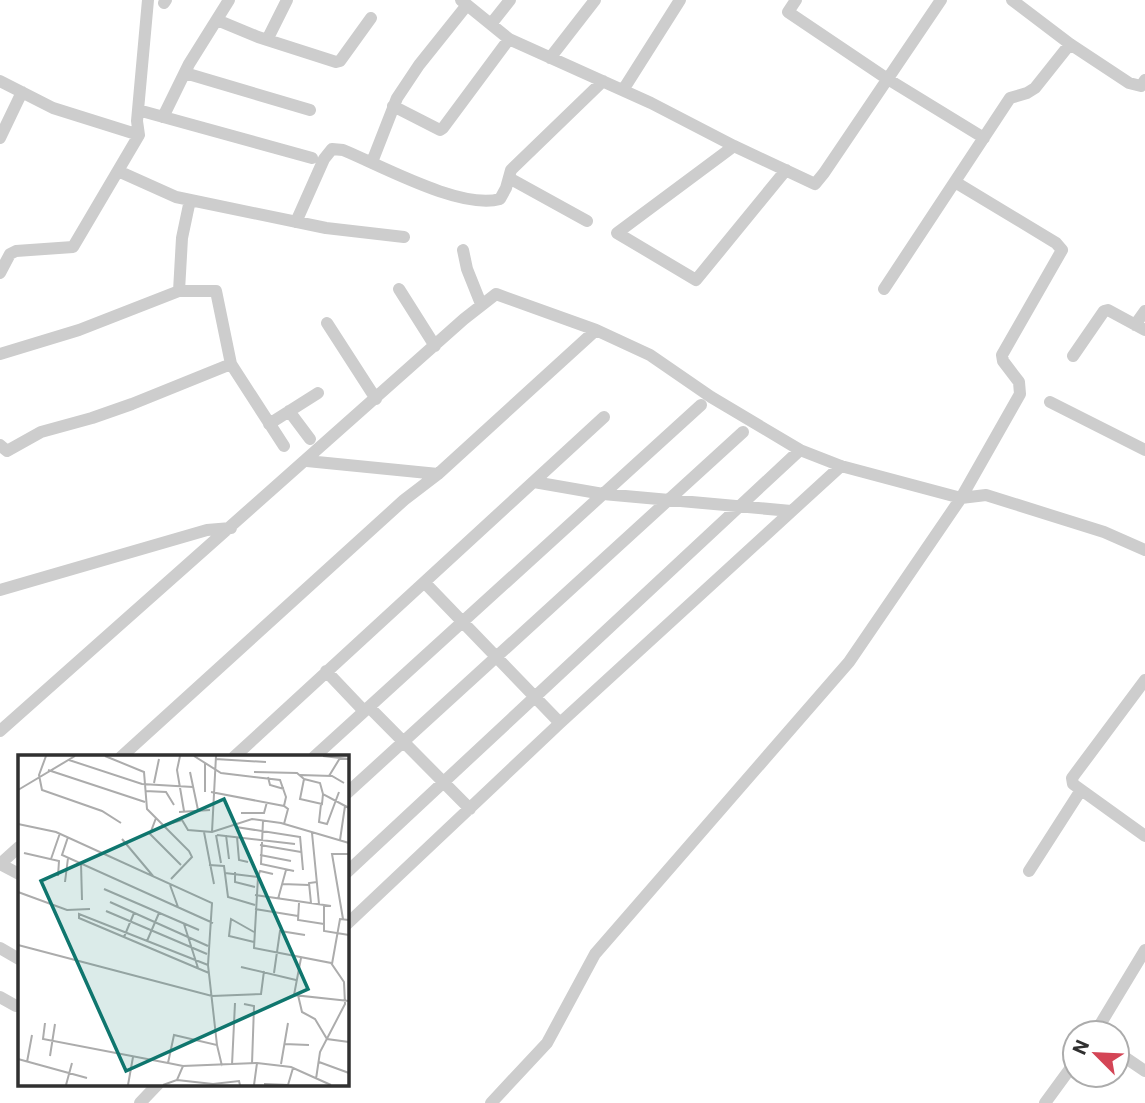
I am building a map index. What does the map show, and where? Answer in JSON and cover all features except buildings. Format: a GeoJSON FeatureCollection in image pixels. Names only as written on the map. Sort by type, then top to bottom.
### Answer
{"type":"FeatureCollection","features":[{"type":"Feature","properties":{"kind":"street"},"geometry":{"type":"LineString","coordinates":[[0,273],[10,254],[16,251],[73,247],[139,135],[138,110],[148,0]]}},
{"type":"Feature","properties":{"kind":"street"},"geometry":{"type":"LineString","coordinates":[[163,117],[185,73],[229,0]]}},
{"type":"Feature","properties":{"kind":"street"},"geometry":{"type":"LineString","coordinates":[[268,40],[287,0]]}},
{"type":"Feature","properties":{"kind":"street"},"geometry":{"type":"LineString","coordinates":[[491,24],[510,0]]}},
{"type":"Feature","properties":{"kind":"street"},"geometry":{"type":"LineString","coordinates":[[550,58],[595,0]]}},
{"type":"Feature","properties":{"kind":"street"},"geometry":{"type":"LineString","coordinates":[[623,90],[680,0]]}},
{"type":"Feature","properties":{"kind":"street"},"geometry":{"type":"LineString","coordinates":[[796,0],[788,12],[886,78],[984,138]]}},
{"type":"Feature","properties":{"kind":"street"},"geometry":{"type":"LineString","coordinates":[[372,162],[393,106],[464,3],[509,39],[623,90],[815,184],[941,0]]}},
{"type":"Feature","properties":{"kind":"street"},"geometry":{"type":"LineString","coordinates":[[1012,0],[1070,44],[1129,83],[1141,86],[1145,79]]}},
{"type":"Feature","properties":{"kind":"street"},"geometry":{"type":"LineString","coordinates":[[217,20],[336,62],[340,61],[371,18]]}},
{"type":"Feature","properties":{"kind":"street"},"geometry":{"type":"LineString","coordinates":[[393,106],[440,130],[509,39]]}},
{"type":"Feature","properties":{"kind":"street"},"geometry":{"type":"LineString","coordinates":[[884,289],[1010,98],[1035,88],[1070,44]]}},
{"type":"Feature","properties":{"kind":"street"},"geometry":{"type":"LineString","coordinates":[[185,73],[310,110]]}},
{"type":"Feature","properties":{"kind":"street"},"geometry":{"type":"LineString","coordinates":[[0,81],[53,108],[139,135]]}},
{"type":"Feature","properties":{"kind":"street"},"geometry":{"type":"LineString","coordinates":[[296,222],[324,159],[332,149],[344,150],[457,198],[487,203],[500,199],[511,170],[603,82]]}},
{"type":"Feature","properties":{"kind":"street"},"geometry":{"type":"LineString","coordinates":[[0,138],[22,92]]}},
{"type":"Feature","properties":{"kind":"street"},"geometry":{"type":"LineString","coordinates":[[138,110],[312,158]]}},
{"type":"Feature","properties":{"kind":"street"},"geometry":{"type":"LineString","coordinates":[[734,146],[617,233],[696,280],[786,170]]}},
{"type":"Feature","properties":{"kind":"street"},"geometry":{"type":"LineString","coordinates":[[118,171],[176,197],[326,228],[404,237]]}},
{"type":"Feature","properties":{"kind":"street"},"geometry":{"type":"LineString","coordinates":[[509,178],[587,221]]}},
{"type":"Feature","properties":{"kind":"street"},"geometry":{"type":"LineString","coordinates":[[491,1103],[547,1043],[595,954],[849,662],[961,498],[1020,394],[1019,382],[1003,361],[1002,355],[1062,250],[1056,243],[955,182]]}},
{"type":"Feature","properties":{"kind":"street"},"geometry":{"type":"LineString","coordinates":[[179,291],[181,238],[190,200]]}},
{"type":"Feature","properties":{"kind":"street"},"geometry":{"type":"LineString","coordinates":[[463,250],[467,269],[481,304]]}},
{"type":"Feature","properties":{"kind":"street"},"geometry":{"type":"LineString","coordinates":[[399,289],[435,345]]}},
{"type":"Feature","properties":{"kind":"street"},"geometry":{"type":"LineString","coordinates":[[0,354],[79,330],[179,291],[216,291],[231,364],[284,446]]}},
{"type":"Feature","properties":{"kind":"street"},"geometry":{"type":"LineString","coordinates":[[0,731],[481,304],[496,294],[596,330],[650,355],[711,397],[800,450],[841,466],[961,498],[986,495],[1104,532],[1145,550]]}},
{"type":"Feature","properties":{"kind":"street"},"geometry":{"type":"LineString","coordinates":[[1073,356],[1104,311],[1108,310],[1140,327],[1145,311]]}},
{"type":"Feature","properties":{"kind":"street"},"geometry":{"type":"LineString","coordinates":[[327,323],[376,399]]}},
{"type":"Feature","properties":{"kind":"street"},"geometry":{"type":"LineString","coordinates":[[123,755],[596,330]]}},
{"type":"Feature","properties":{"kind":"street"},"geometry":{"type":"LineString","coordinates":[[0,445],[7,451],[41,432],[132,404],[231,364]]}},
{"type":"Feature","properties":{"kind":"street"},"geometry":{"type":"LineString","coordinates":[[269,424],[318,393]]}},
{"type":"Feature","properties":{"kind":"street"},"geometry":{"type":"LineString","coordinates":[[1050,402],[1145,450]]}},
{"type":"Feature","properties":{"kind":"street"},"geometry":{"type":"LineString","coordinates":[[316,755],[701,405]]}},
{"type":"Feature","properties":{"kind":"street"},"geometry":{"type":"LineString","coordinates":[[289,411],[310,439]]}},
{"type":"Feature","properties":{"kind":"street"},"geometry":{"type":"LineString","coordinates":[[236,755],[604,417]]}},
{"type":"Feature","properties":{"kind":"street"},"geometry":{"type":"LineString","coordinates":[[348,792],[743,432]]}},
{"type":"Feature","properties":{"kind":"street"},"geometry":{"type":"LineString","coordinates":[[348,871],[800,450]]}},
{"type":"Feature","properties":{"kind":"street"},"geometry":{"type":"LineString","coordinates":[[307,461],[438,474]]}},
{"type":"Feature","properties":{"kind":"street"},"geometry":{"type":"LineString","coordinates":[[348,923],[560,723],[841,466]]}},
{"type":"Feature","properties":{"kind":"street"},"geometry":{"type":"LineString","coordinates":[[534,482],[603,494],[791,512]]}},
{"type":"Feature","properties":{"kind":"street"},"geometry":{"type":"LineString","coordinates":[[0,590],[207,530],[231,528]]}},
{"type":"Feature","properties":{"kind":"street"},"geometry":{"type":"LineString","coordinates":[[425,583],[560,723]]}},
{"type":"Feature","properties":{"kind":"street"},"geometry":{"type":"LineString","coordinates":[[326,671],[404,742],[470,809]]}},
{"type":"Feature","properties":{"kind":"street"},"geometry":{"type":"LineString","coordinates":[[1145,680],[1072,778],[1073,784],[1145,836]]}},
{"type":"Feature","properties":{"kind":"street"},"geometry":{"type":"LineString","coordinates":[[1029,871],[1082,790]]}},
{"type":"Feature","properties":{"kind":"street"},"geometry":{"type":"LineString","coordinates":[[18,848],[0,864],[18,873]]}},
{"type":"Feature","properties":{"kind":"street"},"geometry":{"type":"LineString","coordinates":[[0,947],[18,958]]}},
{"type":"Feature","properties":{"kind":"street"},"geometry":{"type":"LineString","coordinates":[[1103,1019],[1145,950]]}},
{"type":"Feature","properties":{"kind":"street"},"geometry":{"type":"LineString","coordinates":[[0,997],[16,1006]]}},
{"type":"Feature","properties":{"kind":"street"},"geometry":{"type":"LineString","coordinates":[[1045,1103],[1061,1081]]}},
{"type":"Feature","properties":{"kind":"street"},"geometry":{"type":"LineString","coordinates":[[140,1103],[156,1086]]}}]}
